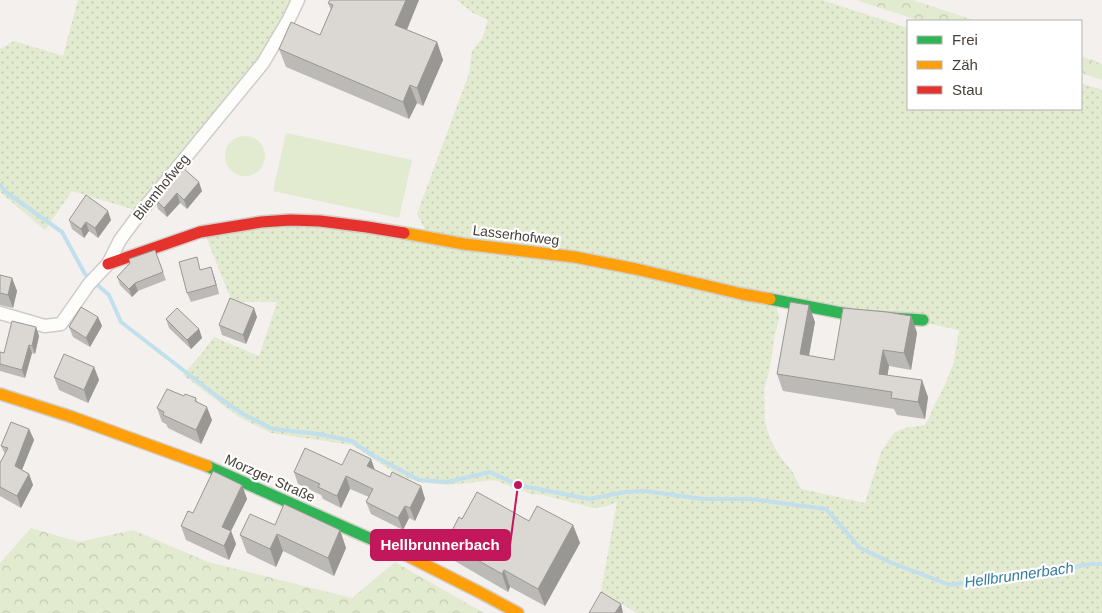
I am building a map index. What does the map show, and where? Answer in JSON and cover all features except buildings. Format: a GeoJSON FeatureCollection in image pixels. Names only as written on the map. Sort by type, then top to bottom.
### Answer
{"type":"FeatureCollection","features":[{"type":"Feature","properties":{"kind":"street","name":"Bliemhofweg"},"geometry":{"type":"LineString","coordinates":[[0,313],[45,326],[61,324],[93,280],[108,264],[120,240],[140,212],[263,63],[298,0]]}},
{"type":"Feature","properties":{"kind":"street","name":"Lasserhofweg"},"geometry":{"type":"LineString","coordinates":[[108,264],[200,232],[261,222],[290,220],[320,221],[367,226],[464,244],[575,257],[800,306],[857,316],[923,320]]}},
{"type":"Feature","properties":{"kind":"street","name":"Morzger Straße"},"geometry":{"type":"LineString","coordinates":[[0,394],[72,417],[214,469],[397,551],[518,613]]}},
{"type":"Feature","properties":{"kind":"green space"},"geometry":{"type":"Polygon","coordinates":[[[78,0],[294,0],[253,69],[135,210],[72,191],[45,230],[0,192],[0,49],[14,41],[63,56],[78,0]]]}},
{"type":"Feature","properties":{"kind":"green space"},"geometry":{"type":"Polygon","coordinates":[[[457,0],[822,0],[907,28],[907,110],[1082,110],[1082,83],[1102,90],[1102,613],[637,613],[601,592],[617,502],[594,508],[543,495],[531,494],[494,480],[447,485],[419,482],[398,475],[352,445],[271,433],[239,417],[183,375],[214,337],[259,356],[277,302],[232,302],[205,234],[258,225],[425,229],[417,214],[469,74],[472,51],[482,39],[488,20],[473,13],[457,0]],[[776,304],[779,318],[764,390],[765,423],[771,441],[781,458],[792,471],[801,489],[865,503],[881,452],[894,433],[905,428],[925,425],[929,418],[954,362],[959,330],[926,323],[776,304]]]}},
{"type":"Feature","properties":{"kind":"green space"},"geometry":{"type":"Polygon","coordinates":[[[856,0],[913,0],[973,20],[918,20],[856,0]]]}},
{"type":"Feature","properties":{"kind":"green space"},"geometry":{"type":"Polygon","coordinates":[[[1082,56],[1102,64],[1102,80],[1082,73],[1082,56]]]}},
{"type":"Feature","properties":{"kind":"green space"},"geometry":{"type":"Polygon","coordinates":[[[286,133],[412,160],[399,218],[273,191],[286,133]]]}},
{"type":"Feature","properties":{"kind":"green space"},"geometry":{"type":"Polygon","coordinates":[[[249,136],[256,139],[262,145],[265,156],[264,164],[256,173],[249,176],[241,176],[234,173],[226,164],[225,152],[228,145],[237,137],[249,136]]]}},
{"type":"Feature","properties":{"kind":"green space"},"geometry":{"type":"Polygon","coordinates":[[[31,528],[79,542],[133,530],[208,562],[352,598],[395,562],[484,613],[0,613],[0,563],[31,528]]]}},
{"type":"Feature","properties":{"kind":"waterway","name":"Hellbrunnerbach"},"geometry":{"type":"LineString","coordinates":[[0,185],[6,192],[62,232],[85,274],[109,295],[121,322],[218,397],[243,414],[273,429],[319,434],[352,441],[372,455],[419,480],[447,482],[490,472],[518,485],[589,499],[626,492],[645,491],[703,499],[751,499],[826,509],[860,548],[892,563],[950,585],[1102,564]]}},
{"type":"Feature","properties":{"kind":"traffic: fast"},"geometry":{"type":"LineString","coordinates":[[770,299],[857,316],[923,320]]}},
{"type":"Feature","properties":{"kind":"traffic: fast"},"geometry":{"type":"LineString","coordinates":[[207,466],[398,551]]}},
{"type":"Feature","properties":{"kind":"traffic: slow"},"geometry":{"type":"LineString","coordinates":[[404,233],[464,244],[575,257],[770,299]]}},
{"type":"Feature","properties":{"kind":"traffic: slow"},"geometry":{"type":"LineString","coordinates":[[0,394],[72,417],[207,466]]}},
{"type":"Feature","properties":{"kind":"traffic: slow"},"geometry":{"type":"LineString","coordinates":[[398,551],[518,613]]}},
{"type":"Feature","properties":{"kind":"traffic: jam"},"geometry":{"type":"LineString","coordinates":[[108,264],[200,232],[261,222],[290,220],[320,221],[404,233]]}},
{"type":"Feature","properties":{"kind":"place","name":"Hellbrunnerbach"},"geometry":{"type":"Point","coordinates":[518,485]}}]}
